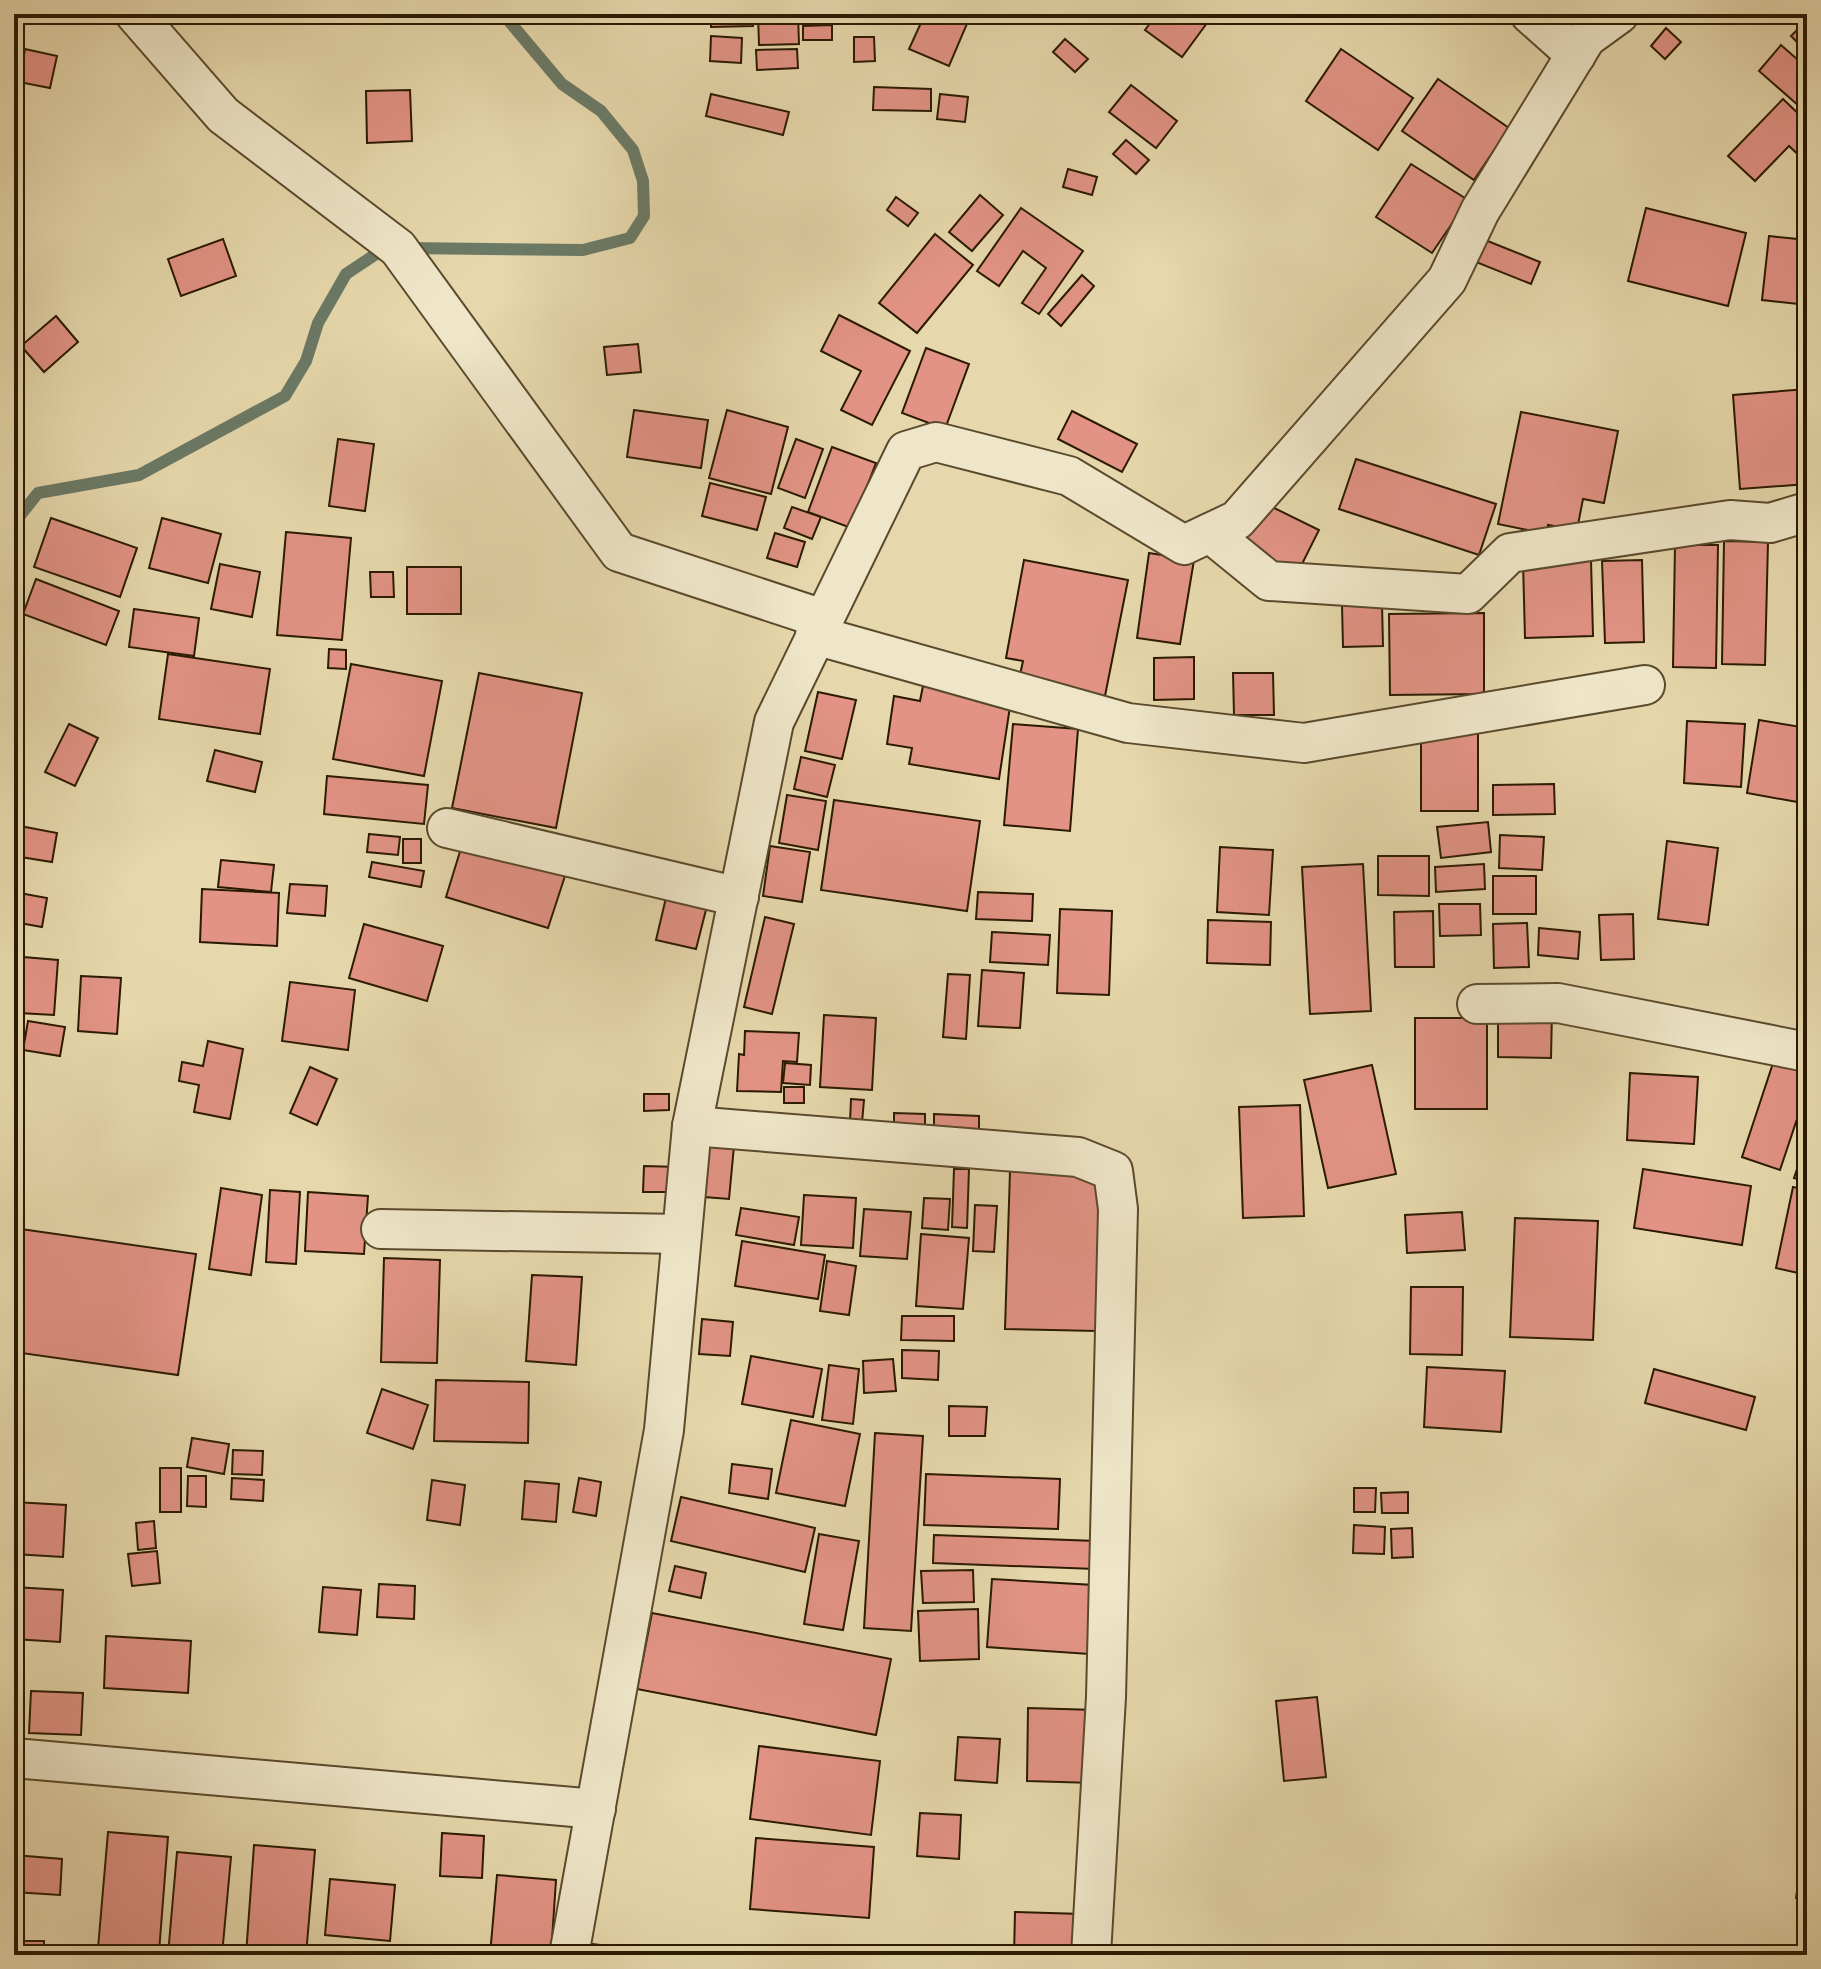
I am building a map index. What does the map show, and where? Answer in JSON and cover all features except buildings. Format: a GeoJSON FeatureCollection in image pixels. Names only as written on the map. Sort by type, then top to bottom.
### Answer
{"type":"FeatureCollection","features":[{"type":"Feature","properties":{"kind":"street"},"geometry":{"type":"LineString","coordinates":[[135,14],[223,115],[398,248],[619,552],[819,627],[1128,723],[1304,743],[1645,685]]}},
{"type":"Feature","properties":{"kind":"street"},"geometry":{"type":"LineString","coordinates":[[1530,14],[1576,55]]}},
{"type":"Feature","properties":{"kind":"street"},"geometry":{"type":"LineString","coordinates":[[569,1955],[664,1430],[692,1126],[774,722],[906,451],[936,442],[1069,476],[1184,545],[1237,520],[1447,280],[1480,211],[1586,38],[1619,14]]}},
{"type":"Feature","properties":{"kind":"street"},"geometry":{"type":"LineString","coordinates":[[1210,533],[1269,581],[1468,594],[1510,553],[1730,520],[1770,523],[1807,512]]}},
{"type":"Feature","properties":{"kind":"street"},"geometry":{"type":"LineString","coordinates":[[447,828],[739,897]]}},
{"type":"Feature","properties":{"kind":"street"},"geometry":{"type":"LineString","coordinates":[[1477,1004],[1558,1003],[1807,1052]]}},
{"type":"Feature","properties":{"kind":"street"},"geometry":{"type":"LineString","coordinates":[[692,1126],[1078,1157],[1113,1171],[1118,1209],[1106,1697],[1091,1955]]}},
{"type":"Feature","properties":{"kind":"street"},"geometry":{"type":"LineString","coordinates":[[381,1229],[682,1234]]}},
{"type":"Feature","properties":{"kind":"street"},"geometry":{"type":"LineString","coordinates":[[14,1758],[596,1809]]}},
{"type":"Feature","properties":{"kind":"waterway"},"geometry":{"type":"LineString","coordinates":[[406,248],[583,250],[630,238],[644,216],[643,181],[633,150],[601,111],[562,84],[503,14]]}},
{"type":"Feature","properties":{"kind":"waterway"},"geometry":{"type":"LineString","coordinates":[[14,523],[38,493],[139,475],[285,396],[306,361],[318,323],[346,274],[388,246]]}}]}
